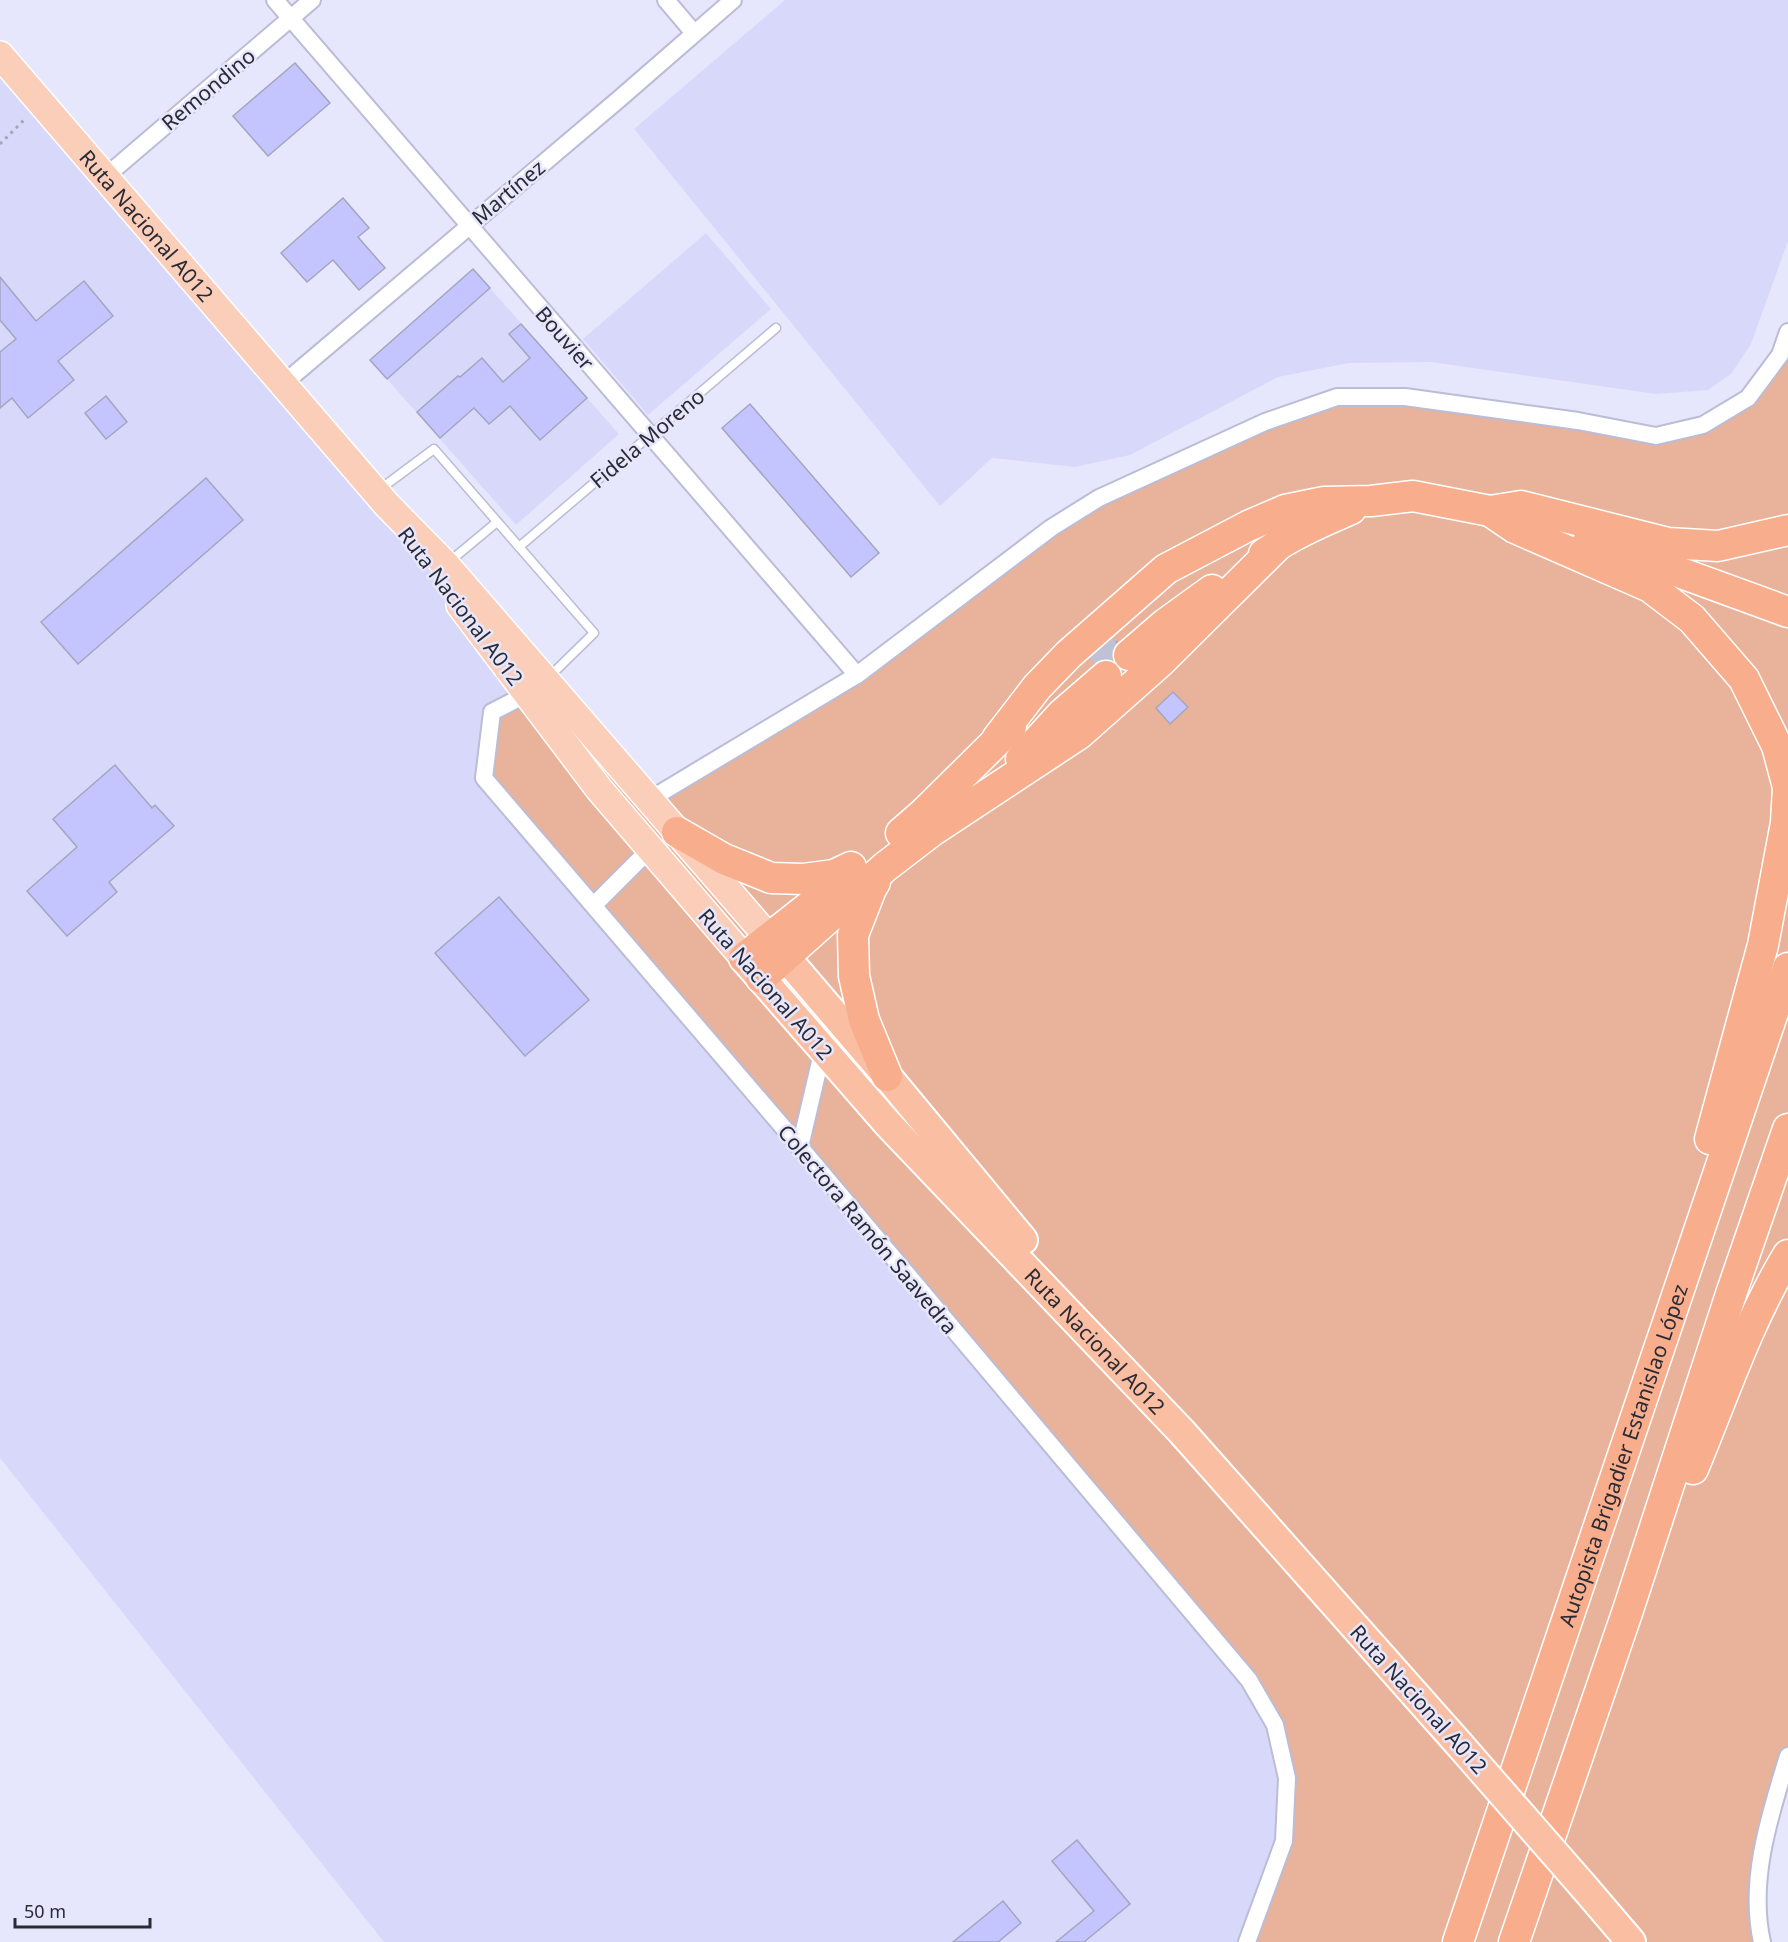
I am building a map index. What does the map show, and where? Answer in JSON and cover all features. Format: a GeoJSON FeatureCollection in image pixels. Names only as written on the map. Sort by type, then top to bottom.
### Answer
{"type":"FeatureCollection","features":[{"type":"Feature","properties":{"kind":"highway"},"geometry":{"type":"LineString","coordinates":[[752,968],[876,863],[998,740],[1080,663],[1218,543],[1248,526],[1285,510],[1324,502],[1371,501],[1413,496],[1490,511],[1651,562],[1788,612]]}},
{"type":"Feature","properties":{"kind":"highway"},"geometry":{"type":"LineString","coordinates":[[1218,543],[1183,590],[1129,655],[1280,543],[1318,523],[1371,501]]}},
{"type":"Feature","properties":{"kind":"highway"},"geometry":{"type":"LineString","coordinates":[[1490,511],[1521,506],[1668,543],[1718,546],[1788,530]]}},
{"type":"Feature","properties":{"kind":"highway"},"geometry":{"type":"LineString","coordinates":[[1490,511],[1515,528],[1650,587],[1692,619],[1744,679],[1777,746],[1788,787],[1786,823],[1763,945],[1684,1234],[1685,1270]]}},
{"type":"Feature","properties":{"kind":"highway"},"geometry":{"type":"LineString","coordinates":[[677,832],[724,859],[771,878],[803,879],[834,875],[876,863],[932,831],[1079,734],[1159,663],[1280,543]]}},
{"type":"Feature","properties":{"kind":"highway"},"geometry":{"type":"LineString","coordinates":[[993,790],[1105,675],[1051,705],[998,740]]}},
{"type":"Feature","properties":{"kind":"highway"},"geometry":{"type":"LineString","coordinates":[[876,863],[871,889],[853,935],[854,976],[864,1020],[887,1076]]}},
{"type":"Feature","properties":{"kind":"highway","name":"Ruta Nacional A012"},"geometry":{"type":"LineString","coordinates":[[777,948],[887,1076],[1181,1431],[1631,1942]]}},
{"type":"Feature","properties":{"kind":"highway","name":"Ruta Nacional A012"},"geometry":{"type":"LineString","coordinates":[[752,968],[888,1124],[1181,1431]]}},
{"type":"Feature","properties":{"kind":"highway","name":"Autopista Brigadier Estanislao López"},"geometry":{"type":"LineString","coordinates":[[1458,1942],[1788,968]]}},
{"type":"Feature","properties":{"kind":"highway"},"geometry":{"type":"LineString","coordinates":[[1514,1942],[1628,1610],[1732,1291],[1788,1129]]}},
{"type":"Feature","properties":{"kind":"highway"},"geometry":{"type":"LineString","coordinates":[[1628,1610],[1675,1514],[1748,1334],[1772,1281],[1788,1255]]}},
{"type":"Feature","properties":{"kind":"main road","name":"Ruta Nacional A012"},"geometry":{"type":"LineString","coordinates":[[0,55],[381,499],[537,687],[649,800],[777,948]]}},
{"type":"Feature","properties":{"kind":"main road","name":"Ruta Nacional A012"},"geometry":{"type":"LineString","coordinates":[[381,499],[444,567],[537,687],[599,789],[752,968]]}},
{"type":"Feature","properties":{"kind":"street","name":"Bouvier"},"geometry":{"type":"LineString","coordinates":[[275,0],[857,675]]}},
{"type":"Feature","properties":{"kind":"street","name":"Remondino"},"geometry":{"type":"LineString","coordinates":[[105,177],[312,0]]}},
{"type":"Feature","properties":{"kind":"street"},"geometry":{"type":"LineString","coordinates":[[666,0],[694,33]]}},
{"type":"Feature","properties":{"kind":"street","name":"Martínez"},"geometry":{"type":"LineString","coordinates":[[283,384],[618,100],[732,0]]}},
{"type":"Feature","properties":{"kind":"street"},"geometry":{"type":"LineString","coordinates":[[649,800],[857,675],[1052,528],[1099,498],[1265,422],[1337,397],[1405,397],[1578,421],[1656,436],[1703,425],[1748,398],[1779,355],[1788,332]]}},
{"type":"Feature","properties":{"kind":"street","name":"Colectora Ramón Saavedra"},"geometry":{"type":"LineString","coordinates":[[537,687],[492,712],[484,778],[800,1147],[1249,1680],[1275,1725],[1287,1778],[1284,1841],[1247,1942]]}},
{"type":"Feature","properties":{"kind":"street"},"geometry":{"type":"LineString","coordinates":[[594,905],[650,849]]}},
{"type":"Feature","properties":{"kind":"street"},"geometry":{"type":"LineString","coordinates":[[800,1147],[823,1049]]}},
{"type":"Feature","properties":{"kind":"street"},"geometry":{"type":"LineString","coordinates":[[1762,1942],[1758,1925],[1759,1873],[1769,1818],[1788,1756]]}},
{"type":"Feature","properties":{"kind":"lane","name":"Fidela Moreno"},"geometry":{"type":"LineString","coordinates":[[519,547],[776,328]]}},
{"type":"Feature","properties":{"kind":"lane"},"geometry":{"type":"LineString","coordinates":[[381,499],[434,449],[594,633],[537,687]]}},
{"type":"Feature","properties":{"kind":"lane"},"geometry":{"type":"LineString","coordinates":[[444,567],[497,522]]}},
{"type":"Feature","properties":{"kind":"path"},"geometry":{"type":"LineString","coordinates":[[0,144],[41,103]]}},
{"type":"Feature","properties":{"kind":"shaded area"},"geometry":{"type":"Polygon","coordinates":[[[785,0],[1788,0],[1788,241],[1751,344],[1731,374],[1708,390],[1656,394],[1431,362],[1349,363],[1278,377],[1130,455],[1075,467],[992,458],[940,506],[634,129],[785,0]]]}},
{"type":"Feature","properties":{"kind":"shaded area"},"geometry":{"type":"Polygon","coordinates":[[[0,55],[446,565],[1249,1680],[1275,1725],[1284,1841],[1247,1942],[384,1942],[0,1458],[0,55]]]}},
{"type":"Feature","properties":{"kind":"shaded area"},"geometry":{"type":"Polygon","coordinates":[[[706,233],[771,309],[648,415],[583,339],[706,233]]]}},
{"type":"Feature","properties":{"kind":"shaded area"},"geometry":{"type":"Polygon","coordinates":[[[473,269],[619,434],[516,525],[370,360],[473,269]]]}},
{"type":"Feature","properties":{"kind":"shaded area"},"geometry":{"type":"Polygon","coordinates":[[[1788,332],[1788,1756],[1769,1818],[1762,1942],[1247,1942],[1284,1841],[1287,1778],[1249,1680],[484,778],[492,712],[546,680],[649,799],[857,675],[1051,528],[1337,397],[1405,397],[1656,436],[1748,398],[1788,332]]]}},
{"type":"Feature","properties":{"kind":"building"},"geometry":{"type":"Polygon","coordinates":[[[295,63],[330,103],[268,156],[233,116],[295,63]]]}},
{"type":"Feature","properties":{"kind":"building"},"geometry":{"type":"Polygon","coordinates":[[[343,198],[369,228],[358,237],[385,268],[359,290],[333,260],[307,282],[281,253],[343,198]]]}},
{"type":"Feature","properties":{"kind":"building"},"geometry":{"type":"Polygon","coordinates":[[[473,269],[490,288],[387,379],[370,360],[473,269]]]}},
{"type":"Feature","properties":{"kind":"building"},"geometry":{"type":"Polygon","coordinates":[[[0,277],[36,321],[84,281],[113,316],[58,361],[74,380],[28,418],[12,398],[0,408],[0,352],[16,339],[0,320],[0,277]]]}},
{"type":"Feature","properties":{"kind":"building"},"geometry":{"type":"Polygon","coordinates":[[[521,324],[587,398],[540,440],[510,406],[489,424],[474,408],[440,438],[417,412],[482,358],[503,382],[530,358],[509,334],[521,324]]]}},
{"type":"Feature","properties":{"kind":"building"},"geometry":{"type":"Polygon","coordinates":[[[106,396],[127,422],[106,439],[85,413],[106,396]]]}},
{"type":"Feature","properties":{"kind":"building"},"geometry":{"type":"Polygon","coordinates":[[[750,404],[879,553],[851,577],[722,428],[750,404]]]}},
{"type":"Feature","properties":{"kind":"building"},"geometry":{"type":"Polygon","coordinates":[[[206,478],[243,520],[78,664],[41,622],[206,478]]]}},
{"type":"Feature","properties":{"kind":"building"},"geometry":{"type":"Polygon","coordinates":[[[1117,641],[1113,650],[1113,661],[1103,659],[1094,664],[1117,641]]]}},
{"type":"Feature","properties":{"kind":"building"},"geometry":{"type":"Polygon","coordinates":[[[1173,692],[1188,707],[1170,724],[1156,708],[1173,692]]]}},
{"type":"Feature","properties":{"kind":"building"},"geometry":{"type":"Polygon","coordinates":[[[115,765],[152,808],[155,805],[174,826],[109,882],[117,892],[67,936],[27,891],[77,847],[53,819],[115,765]]]}},
{"type":"Feature","properties":{"kind":"building"},"geometry":{"type":"Polygon","coordinates":[[[499,897],[589,1000],[525,1056],[435,953],[499,897]]]}},
{"type":"Feature","properties":{"kind":"building"},"geometry":{"type":"Polygon","coordinates":[[[1077,1840],[1130,1904],[1084,1942],[1056,1942],[1094,1911],[1052,1861],[1077,1840]]]}},
{"type":"Feature","properties":{"kind":"building"},"geometry":{"type":"Polygon","coordinates":[[[1003,1901],[1021,1923],[998,1942],[953,1942],[1003,1901]]]}},
{"type":"Feature","properties":{"kind":"tunnel"},"geometry":{"type":"LineString","coordinates":[[1096,666],[1121,646]]}}]}
